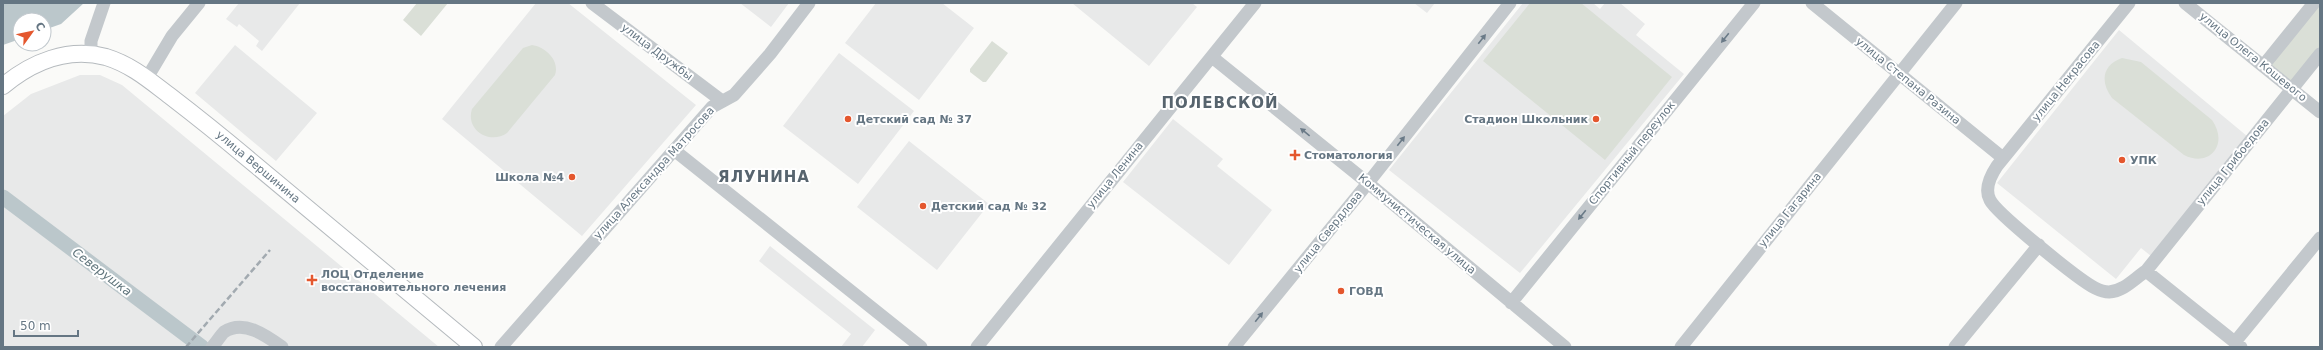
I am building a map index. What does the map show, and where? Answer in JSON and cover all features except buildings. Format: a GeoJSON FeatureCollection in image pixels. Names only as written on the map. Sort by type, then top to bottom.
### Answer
{"type":"FeatureCollection","features":[{"type":"Feature","properties":{"kind":"main road","name":"улица Вершинина"},"geometry":{"type":"LineString","coordinates":[[3,86],[17,74],[33,65],[59,56],[91,55],[122,63],[147,78],[207,124],[474,347]]}},
{"type":"Feature","properties":{"kind":"street"},"geometry":{"type":"LineString","coordinates":[[91,55],[91,41],[104,3]]}},
{"type":"Feature","properties":{"kind":"street"},"geometry":{"type":"LineString","coordinates":[[147,78],[172,36],[199,3]]}},
{"type":"Feature","properties":{"kind":"street","name":"улица Дружбы"},"geometry":{"type":"LineString","coordinates":[[592,3],[606,7],[722,101]]}},
{"type":"Feature","properties":{"kind":"street","name":"улица Александра Матросова"},"geometry":{"type":"LineString","coordinates":[[501,347],[712,107],[734,95],[770,54],[809,3]]}},
{"type":"Feature","properties":{"kind":"street","name":"улица Ленина"},"geometry":{"type":"LineString","coordinates":[[977,347],[1255,3]]}},
{"type":"Feature","properties":{"kind":"street","name":"улица Свердлова"},"geometry":{"type":"LineString","coordinates":[[1234,347],[1368,183],[1510,3]]}},
{"type":"Feature","properties":{"kind":"street","name":"улица Степана Разина"},"geometry":{"type":"LineString","coordinates":[[1812,3],[2003,158]]}},
{"type":"Feature","properties":{"kind":"street","name":"улица Гагарина"},"geometry":{"type":"LineString","coordinates":[[1681,347],[1956,3]]}},
{"type":"Feature","properties":{"kind":"street","name":"улица Некрасова"},"geometry":{"type":"LineString","coordinates":[[2039,245],[1998,211],[1989,199],[1990,177],[2003,158],[2129,3]]}},
{"type":"Feature","properties":{"kind":"street","name":"улица Олега Кошевого"},"geometry":{"type":"LineString","coordinates":[[2185,3],[2320,112]]}},
{"type":"Feature","properties":{"kind":"street"},"geometry":{"type":"LineString","coordinates":[[2263,66],[2314,3]]}},
{"type":"Feature","properties":{"kind":"street","name":"Спортивный переулок"},"geometry":{"type":"LineString","coordinates":[[1511,302],[1752,5]]}},
{"type":"Feature","properties":{"kind":"street","name":"улица Грибоедова"},"geometry":{"type":"LineString","coordinates":[[2039,245],[2090,285],[2104,291],[2113,291],[2127,285],[2146,271],[2320,54]]}},
{"type":"Feature","properties":{"kind":"street","name":"Коммунистическая улица"},"geometry":{"type":"LineString","coordinates":[[1212,56],[1368,183],[1565,347]]}},
{"type":"Feature","properties":{"kind":"street"},"geometry":{"type":"LineString","coordinates":[[674,150],[921,347]]}},
{"type":"Feature","properties":{"kind":"street"},"geometry":{"type":"LineString","coordinates":[[2146,271],[2239,344],[2320,238]]}},
{"type":"Feature","properties":{"kind":"street"},"geometry":{"type":"LineString","coordinates":[[1955,347],[2039,245]]}},
{"type":"Feature","properties":{"kind":"street"},"geometry":{"type":"LineString","coordinates":[[212,347],[224,332],[234,328],[246,328],[259,332],[282,347]]}},
{"type":"Feature","properties":{"kind":"shaded area"},"geometry":{"type":"Polygon","coordinates":[[[3,3],[84,3],[61,24],[52,27],[52,12],[12,12],[12,42],[3,45],[3,3]]]}},
{"type":"Feature","properties":{"kind":"shaded area"},"geometry":{"type":"Polygon","coordinates":[[[239,3],[300,3],[262,51],[256,46],[259,41],[239,24],[237,27],[226,19],[239,3]]]}},
{"type":"Feature","properties":{"kind":"shaded area"},"geometry":{"type":"Polygon","coordinates":[[[417,3],[448,3],[421,36],[403,20],[417,3]]]}},
{"type":"Feature","properties":{"kind":"shaded area","name":"Школа №4"},"geometry":{"type":"Polygon","coordinates":[[[536,3],[568,3],[696,105],[582,236],[442,119],[536,3]]]}},
{"type":"Feature","properties":{"kind":"shaded area"},"geometry":{"type":"Polygon","coordinates":[[[740,3],[789,3],[771,27],[740,3]]]}},
{"type":"Feature","properties":{"kind":"shaded area"},"geometry":{"type":"Polygon","coordinates":[[[876,3],[942,3],[974,28],[919,100],[845,43],[876,3]]]}},
{"type":"Feature","properties":{"kind":"shaded area"},"geometry":{"type":"Polygon","coordinates":[[[1072,3],[1192,3],[1197,7],[1149,66],[1072,3]]]}},
{"type":"Feature","properties":{"kind":"shaded area"},"geometry":{"type":"Polygon","coordinates":[[[1414,3],[1435,3],[1427,13],[1414,3]]]}},
{"type":"Feature","properties":{"kind":"shaded area"},"geometry":{"type":"Polygon","coordinates":[[[1523,3],[1593,3],[1600,9],[1605,3],[1620,3],[1645,24],[1636,35],[1684,74],[1520,273],[1389,170],[1523,3]]]}},
{"type":"Feature","properties":{"kind":"shaded area","name":"Стадион Школьник"},"geometry":{"type":"Polygon","coordinates":[[[1530,3],[1581,3],[1672,77],[1605,160],[1483,61],[1530,3]]]}},
{"type":"Feature","properties":{"kind":"shaded area"},"geometry":{"type":"Polygon","coordinates":[[[2320,3],[2320,50],[2291,85],[2266,65],[2320,3]]]}},
{"type":"Feature","properties":{"kind":"shaded area","name":"УПК"},"geometry":{"type":"Polygon","coordinates":[[[2119,30],[2247,136],[2151,256],[2141,248],[2116,279],[1997,183],[2119,30]]]}},
{"type":"Feature","properties":{"kind":"shaded area"},"geometry":{"type":"Polygon","coordinates":[[[992,41],[1008,53],[986,82],[983,82],[970,72],[970,69],[992,41]]]}},
{"type":"Feature","properties":{"kind":"shaded area"},"geometry":{"type":"Polygon","coordinates":[[[235,45],[317,113],[276,161],[195,93],[235,45]]]}},
{"type":"Feature","properties":{"kind":"shaded area"},"geometry":{"type":"Polygon","coordinates":[[[532,45],[537,46],[551,56],[554,60],[556,70],[555,75],[507,133],[493,137],[480,133],[472,123],[472,109],[523,48],[532,45]]]}},
{"type":"Feature","properties":{"kind":"shaded area","name":"Детский сад № 37"},"geometry":{"type":"Polygon","coordinates":[[[839,53],[914,111],[858,184],[783,126],[839,53]]]}},
{"type":"Feature","properties":{"kind":"shaded area"},"geometry":{"type":"Polygon","coordinates":[[[2122,58],[2141,62],[2212,120],[2217,129],[2218,137],[2217,145],[2209,156],[2193,158],[2184,155],[2112,98],[2106,86],[2105,75],[2110,65],[2122,58]]]}},
{"type":"Feature","properties":{"kind":"shaded area"},"geometry":{"type":"Polygon","coordinates":[[[80,75],[100,75],[122,85],[439,347],[3,347],[3,116],[31,94],[80,75]]]}},
{"type":"Feature","properties":{"kind":"shaded area"},"geometry":{"type":"Polygon","coordinates":[[[1173,119],[1223,159],[1217,166],[1272,210],[1229,265],[1123,182],[1173,119]]]}},
{"type":"Feature","properties":{"kind":"shaded area","name":"Детский сад № 32"},"geometry":{"type":"Polygon","coordinates":[[[909,141],[989,204],[937,270],[857,207],[909,141]]]}},
{"type":"Feature","properties":{"kind":"shaded area"},"geometry":{"type":"Polygon","coordinates":[[[770,246],[875,330],[862,347],[841,347],[851,334],[759,261],[770,246]]]}},
{"type":"Feature","properties":{"kind":"waterway","name":"Северушка"},"geometry":{"type":"LineString","coordinates":[[3,197],[202,347]]}},
{"type":"Feature","properties":{"kind":"railway"},"geometry":{"type":"LineString","coordinates":[[186,347],[270,250]]}},
{"type":"Feature","properties":{"kind":"place","name":"Детский сад № 37"},"geometry":{"type":"Point","coordinates":[848,119]}},
{"type":"Feature","properties":{"kind":"place","name":"Стадион Школьник"},"geometry":{"type":"Point","coordinates":[1596,119]}},
{"type":"Feature","properties":{"kind":"place","name":"Стоматология"},"geometry":{"type":"Point","coordinates":[1295,155]}},
{"type":"Feature","properties":{"kind":"place","name":"УПК"},"geometry":{"type":"Point","coordinates":[2122,160]}},
{"type":"Feature","properties":{"kind":"place","name":"Школа №4"},"geometry":{"type":"Point","coordinates":[572,177]}},
{"type":"Feature","properties":{"kind":"place","name":"Детский сад № 32"},"geometry":{"type":"Point","coordinates":[923,206]}},
{"type":"Feature","properties":{"kind":"place","name":"ЛОЦ Отделение восстановительного лечения"},"geometry":{"type":"Point","coordinates":[312,280]}},
{"type":"Feature","properties":{"kind":"place","name":"ГОВД"},"geometry":{"type":"Point","coordinates":[1341,291]}},
{"type":"Feature","properties":{"kind":"district","name":"ПОЛЕВСКОЙ"},"geometry":{"type":"Point","coordinates":[1220,103]}},
{"type":"Feature","properties":{"kind":"district","name":"ЯЛУНИНА"},"geometry":{"type":"Point","coordinates":[764,177]}}]}
